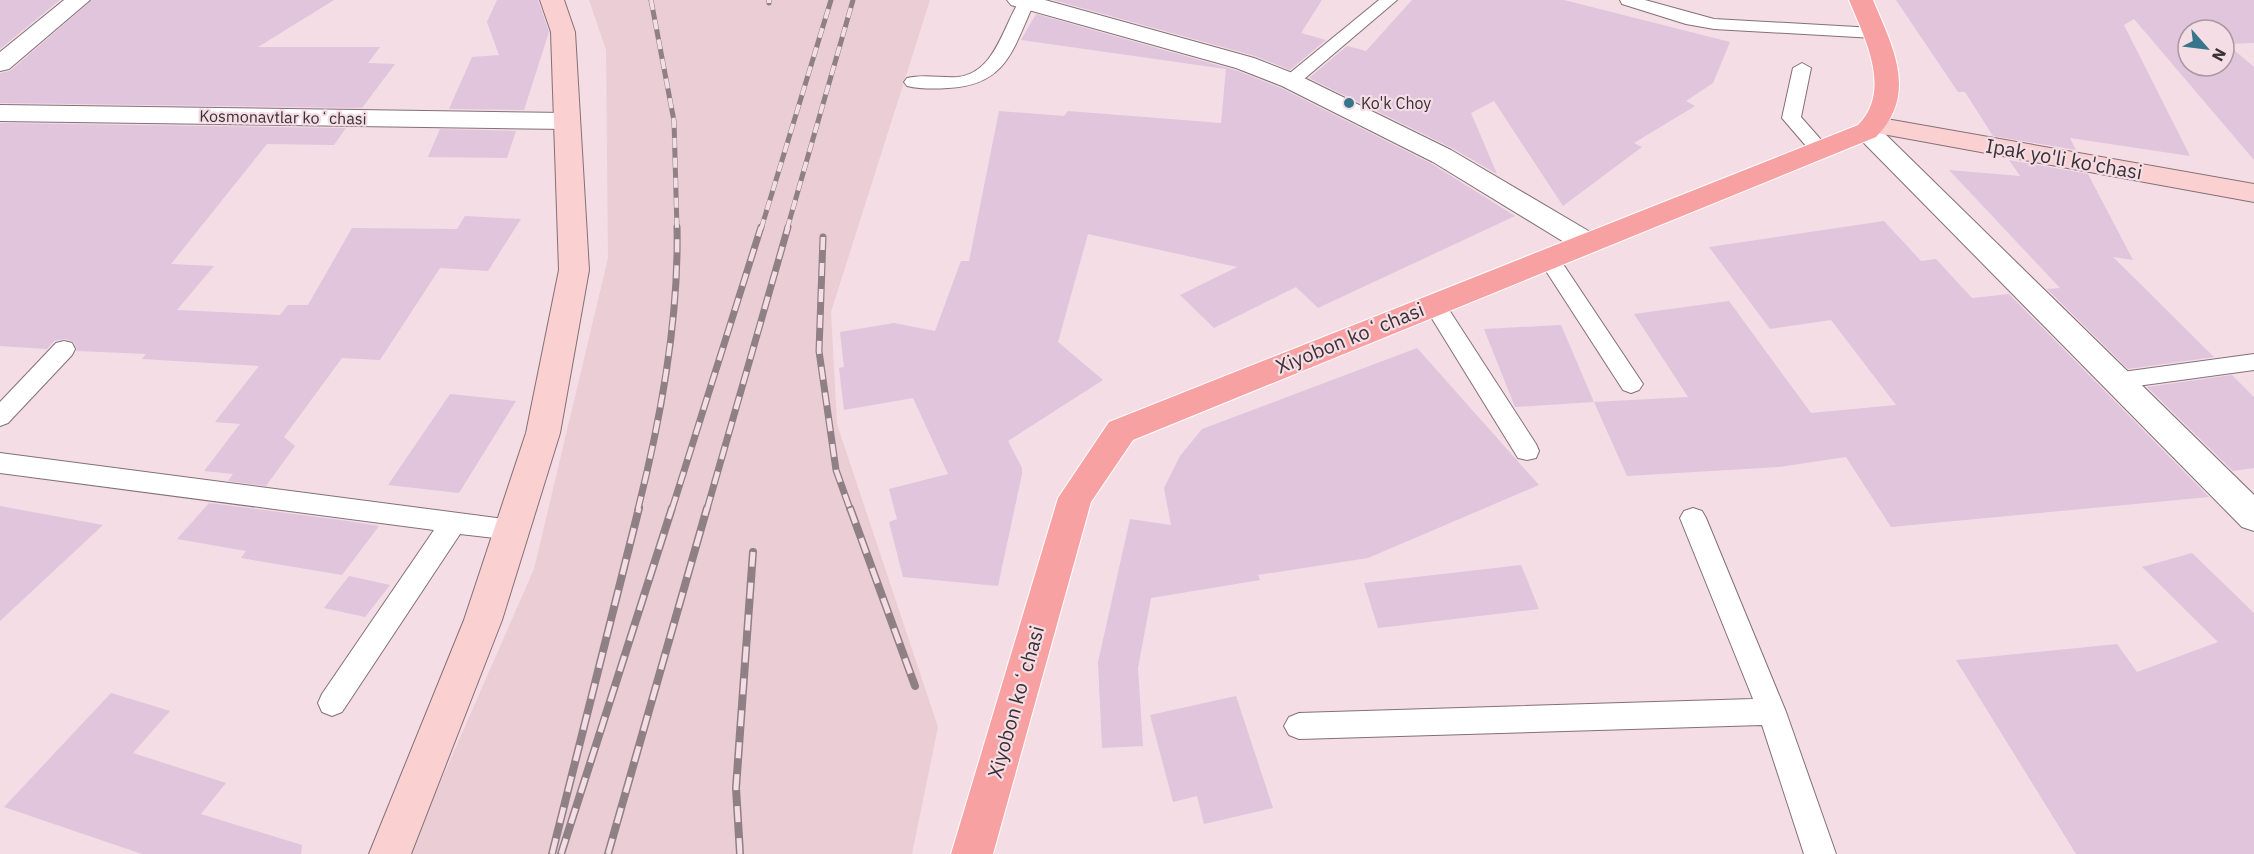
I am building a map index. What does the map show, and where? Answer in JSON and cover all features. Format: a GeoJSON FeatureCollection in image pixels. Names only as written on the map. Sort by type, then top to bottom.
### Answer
{"type":"FeatureCollection","features":[{"type":"Feature","properties":{"kind":"main road"},"geometry":{"type":"LineString","coordinates":[[1861,0],[1886,61],[1885,92],[1871,128]]}},
{"type":"Feature","properties":{"kind":"main road","name":"Xiyobon koʻchasi"},"geometry":{"type":"LineString","coordinates":[[972,854],[1075,498],[1121,432],[1871,128]]}},
{"type":"Feature","properties":{"kind":"street"},"geometry":{"type":"LineString","coordinates":[[0,64],[78,0]]}},
{"type":"Feature","properties":{"kind":"street"},"geometry":{"type":"LineString","coordinates":[[390,854],[483,620],[543,433],[574,270],[563,32],[552,0]]}},
{"type":"Feature","properties":{"kind":"street"},"geometry":{"type":"LineString","coordinates":[[1022,2],[1245,63],[1291,81],[1442,156],[1587,243]]}},
{"type":"Feature","properties":{"kind":"street","name":"Kosmonavtlar koʻchasi"},"geometry":{"type":"LineString","coordinates":[[0,113],[566,121]]}},
{"type":"Feature","properties":{"kind":"street"},"geometry":{"type":"LineString","coordinates":[[1871,128],[2115,381],[2254,517]]}},
{"type":"Feature","properties":{"kind":"street","name":"Ipak yo'li ko'chasi"},"geometry":{"type":"LineString","coordinates":[[1871,128],[2254,194]]}},
{"type":"Feature","properties":{"kind":"lane"},"geometry":{"type":"LineString","coordinates":[[1291,81],[1389,0]]}},
{"type":"Feature","properties":{"kind":"lane"},"geometry":{"type":"LineString","coordinates":[[1628,0],[1692,20],[1714,24],[1874,33]]}},
{"type":"Feature","properties":{"kind":"lane"},"geometry":{"type":"LineString","coordinates":[[913,82],[950,84],[975,81],[992,70],[1022,2]]}},
{"type":"Feature","properties":{"kind":"lane"},"geometry":{"type":"LineString","coordinates":[[1802,68],[1791,118],[1820,150]]}},
{"type":"Feature","properties":{"kind":"lane"},"geometry":{"type":"LineString","coordinates":[[1548,258],[1631,384]]}},
{"type":"Feature","properties":{"kind":"lane"},"geometry":{"type":"LineString","coordinates":[[1434,304],[1527,451]]}},
{"type":"Feature","properties":{"kind":"lane"},"geometry":{"type":"LineString","coordinates":[[0,417],[64,349]]}},
{"type":"Feature","properties":{"kind":"lane"},"geometry":{"type":"LineString","coordinates":[[2115,381],[2254,362]]}},
{"type":"Feature","properties":{"kind":"lane"},"geometry":{"type":"LineString","coordinates":[[0,463],[512,530]]}},
{"type":"Feature","properties":{"kind":"lane"},"geometry":{"type":"LineString","coordinates":[[1693,518],[1772,712],[1820,854]]}},
{"type":"Feature","properties":{"kind":"lane"},"geometry":{"type":"LineString","coordinates":[[332,703],[453,523]]}},
{"type":"Feature","properties":{"kind":"lane"},"geometry":{"type":"LineString","coordinates":[[1299,726],[1772,712]]}},
{"type":"Feature","properties":{"kind":"shaded area"},"geometry":{"type":"Polygon","coordinates":[[[589,0],[930,0],[831,312],[837,424],[938,727],[912,854],[409,854],[534,569],[608,258],[606,50],[589,0]]]}},
{"type":"Feature","properties":{"kind":"building"},"geometry":{"type":"Polygon","coordinates":[[[0,0],[60,0],[0,49],[0,0]]]}},
{"type":"Feature","properties":{"kind":"building"},"geometry":{"type":"Polygon","coordinates":[[[92,0],[334,0],[258,47],[380,47],[368,63],[395,64],[362,108],[0,103],[0,73],[10,71],[92,0]]]}},
{"type":"Feature","properties":{"kind":"building"},"geometry":{"type":"Polygon","coordinates":[[[497,0],[538,0],[549,32],[524,110],[449,109],[472,57],[499,55],[487,22],[497,0]]]}},
{"type":"Feature","properties":{"kind":"building"},"geometry":{"type":"Polygon","coordinates":[[[1053,0],[1322,0],[1301,33],[1326,40],[1290,70],[1255,56],[1053,0]]]}},
{"type":"Feature","properties":{"kind":"building"},"geometry":{"type":"Polygon","coordinates":[[[1412,0],[1564,0],[1730,42],[1713,83],[1686,101],[1695,106],[1634,143],[1642,147],[1563,206],[1494,101],[1471,113],[1497,174],[1452,148],[1309,78],[1347,46],[1366,51],[1412,0]]]}},
{"type":"Feature","properties":{"kind":"building"},"geometry":{"type":"Polygon","coordinates":[[[1896,0],[2254,0],[2254,43],[2236,44],[2236,18],[2176,18],[2176,68],[2134,19],[2124,25],[2190,156],[2070,138],[2076,150],[1993,136],[1965,92],[1958,92],[1896,0]]]}},
{"type":"Feature","properties":{"kind":"building"},"geometry":{"type":"Polygon","coordinates":[[[1036,14],[1235,70],[1281,88],[1432,164],[1515,216],[1318,308],[1296,287],[1214,328],[1180,295],[1237,267],[1088,234],[1058,342],[1103,380],[1008,441],[1022,468],[1022,474],[998,586],[903,577],[889,522],[897,519],[889,489],[948,474],[913,398],[844,410],[839,368],[844,367],[840,332],[894,323],[935,331],[961,261],[969,261],[999,111],[1064,116],[1068,111],[1221,123],[1226,69],[1021,40],[1036,14]]]}},
{"type":"Feature","properties":{"kind":"building"},"geometry":{"type":"Polygon","coordinates":[[[2236,52],[2254,67],[2254,160],[2184,78],[2236,78],[2236,52]]]}},
{"type":"Feature","properties":{"kind":"building"},"geometry":{"type":"Polygon","coordinates":[[[0,123],[346,128],[334,145],[267,144],[171,264],[214,266],[177,310],[280,315],[288,305],[308,305],[352,228],[457,229],[465,216],[521,219],[488,271],[440,268],[380,360],[342,358],[284,437],[295,446],[266,486],[228,481],[233,474],[204,471],[240,424],[215,422],[259,366],[142,359],[146,354],[77,351],[74,342],[65,339],[54,341],[47,349],[0,346],[0,123]]]}},
{"type":"Feature","properties":{"kind":"building"},"geometry":{"type":"Polygon","coordinates":[[[440,129],[516,131],[507,158],[428,157],[440,129]]]}},
{"type":"Feature","properties":{"kind":"building"},"geometry":{"type":"Polygon","coordinates":[[[2009,160],[2088,174],[2133,260],[2113,257],[2214,357],[2128,369],[2047,289],[2060,288],[1949,170],[2020,176],[2009,160]]]}},
{"type":"Feature","properties":{"kind":"building"},"geometry":{"type":"Polygon","coordinates":[[[1884,221],[1921,261],[1936,259],[1972,298],[2009,294],[2209,497],[1891,527],[1846,457],[1779,467],[1627,476],[1594,402],[1688,397],[1634,314],[1729,301],[1811,413],[1896,405],[1831,320],[1770,329],[1709,247],[1884,221]]]}},
{"type":"Feature","properties":{"kind":"building"},"geometry":{"type":"Polygon","coordinates":[[[1561,325],[1594,402],[1515,407],[1484,329],[1561,325]]]}},
{"type":"Feature","properties":{"kind":"building"},"geometry":{"type":"Polygon","coordinates":[[[1417,348],[1539,485],[1368,558],[1258,575],[1260,580],[1151,598],[1138,668],[1143,746],[1102,748],[1098,662],[1130,519],[1171,525],[1164,488],[1180,456],[1202,429],[1417,348]]]}},
{"type":"Feature","properties":{"kind":"building"},"geometry":{"type":"Polygon","coordinates":[[[2232,375],[2254,397],[2254,468],[2233,471],[2147,387],[2232,375]]]}},
{"type":"Feature","properties":{"kind":"building"},"geometry":{"type":"Polygon","coordinates":[[[450,394],[516,401],[459,493],[388,485],[450,394]]]}},
{"type":"Feature","properties":{"kind":"building"},"geometry":{"type":"Polygon","coordinates":[[[209,503],[379,526],[342,575],[241,558],[246,551],[177,539],[209,503]]]}},
{"type":"Feature","properties":{"kind":"building"},"geometry":{"type":"Polygon","coordinates":[[[0,506],[103,525],[0,621],[0,506]]]}},
{"type":"Feature","properties":{"kind":"building"},"geometry":{"type":"Polygon","coordinates":[[[2192,553],[2254,613],[2254,854],[2076,854],[1956,660],[2117,644],[2137,672],[2218,642],[2142,567],[2192,553]]]}},
{"type":"Feature","properties":{"kind":"building"},"geometry":{"type":"Polygon","coordinates":[[[1521,565],[1539,609],[1378,628],[1364,583],[1521,565]]]}},
{"type":"Feature","properties":{"kind":"building"},"geometry":{"type":"Polygon","coordinates":[[[349,576],[390,585],[365,617],[324,608],[349,576]]]}},
{"type":"Feature","properties":{"kind":"building"},"geometry":{"type":"Polygon","coordinates":[[[111,693],[170,711],[133,753],[226,783],[201,814],[302,845],[301,854],[142,854],[4,807],[111,693]]]}},
{"type":"Feature","properties":{"kind":"building"},"geometry":{"type":"Polygon","coordinates":[[[1236,696],[1273,808],[1204,824],[1197,796],[1173,802],[1150,715],[1236,696]]]}},
{"type":"Feature","properties":{"kind":"railway"},"geometry":{"type":"LineString","coordinates":[[651,0],[674,121],[677,229]]}},
{"type":"Feature","properties":{"kind":"railway"},"geometry":{"type":"LineString","coordinates":[[761,229],[831,0]]}},
{"type":"Feature","properties":{"kind":"railway"},"geometry":{"type":"LineString","coordinates":[[787,229],[853,0]]}},
{"type":"Feature","properties":{"kind":"railway"},"geometry":{"type":"LineString","coordinates":[[672,509],[761,227]]}},
{"type":"Feature","properties":{"kind":"railway"},"geometry":{"type":"LineString","coordinates":[[707,509],[788,227]]}},
{"type":"Feature","properties":{"kind":"railway"},"geometry":{"type":"LineString","coordinates":[[638,509],[661,405],[675,297],[677,229]]}},
{"type":"Feature","properties":{"kind":"railway"},"geometry":{"type":"LineString","coordinates":[[823,237],[819,351],[836,470],[850,509]]}},
{"type":"Feature","properties":{"kind":"railway"},"geometry":{"type":"LineString","coordinates":[[552,854],[639,508]]}},
{"type":"Feature","properties":{"kind":"railway"},"geometry":{"type":"LineString","coordinates":[[561,854],[672,508]]}},
{"type":"Feature","properties":{"kind":"railway"},"geometry":{"type":"LineString","coordinates":[[608,854],[707,508]]}},
{"type":"Feature","properties":{"kind":"railway"},"geometry":{"type":"LineString","coordinates":[[850,508],[915,686]]}},
{"type":"Feature","properties":{"kind":"railway"},"geometry":{"type":"LineString","coordinates":[[740,854],[736,788],[753,552]]}},
{"type":"Feature","properties":{"kind":"place","name":"Ko'k Choy"},"geometry":{"type":"Point","coordinates":[1349,103]}}]}
